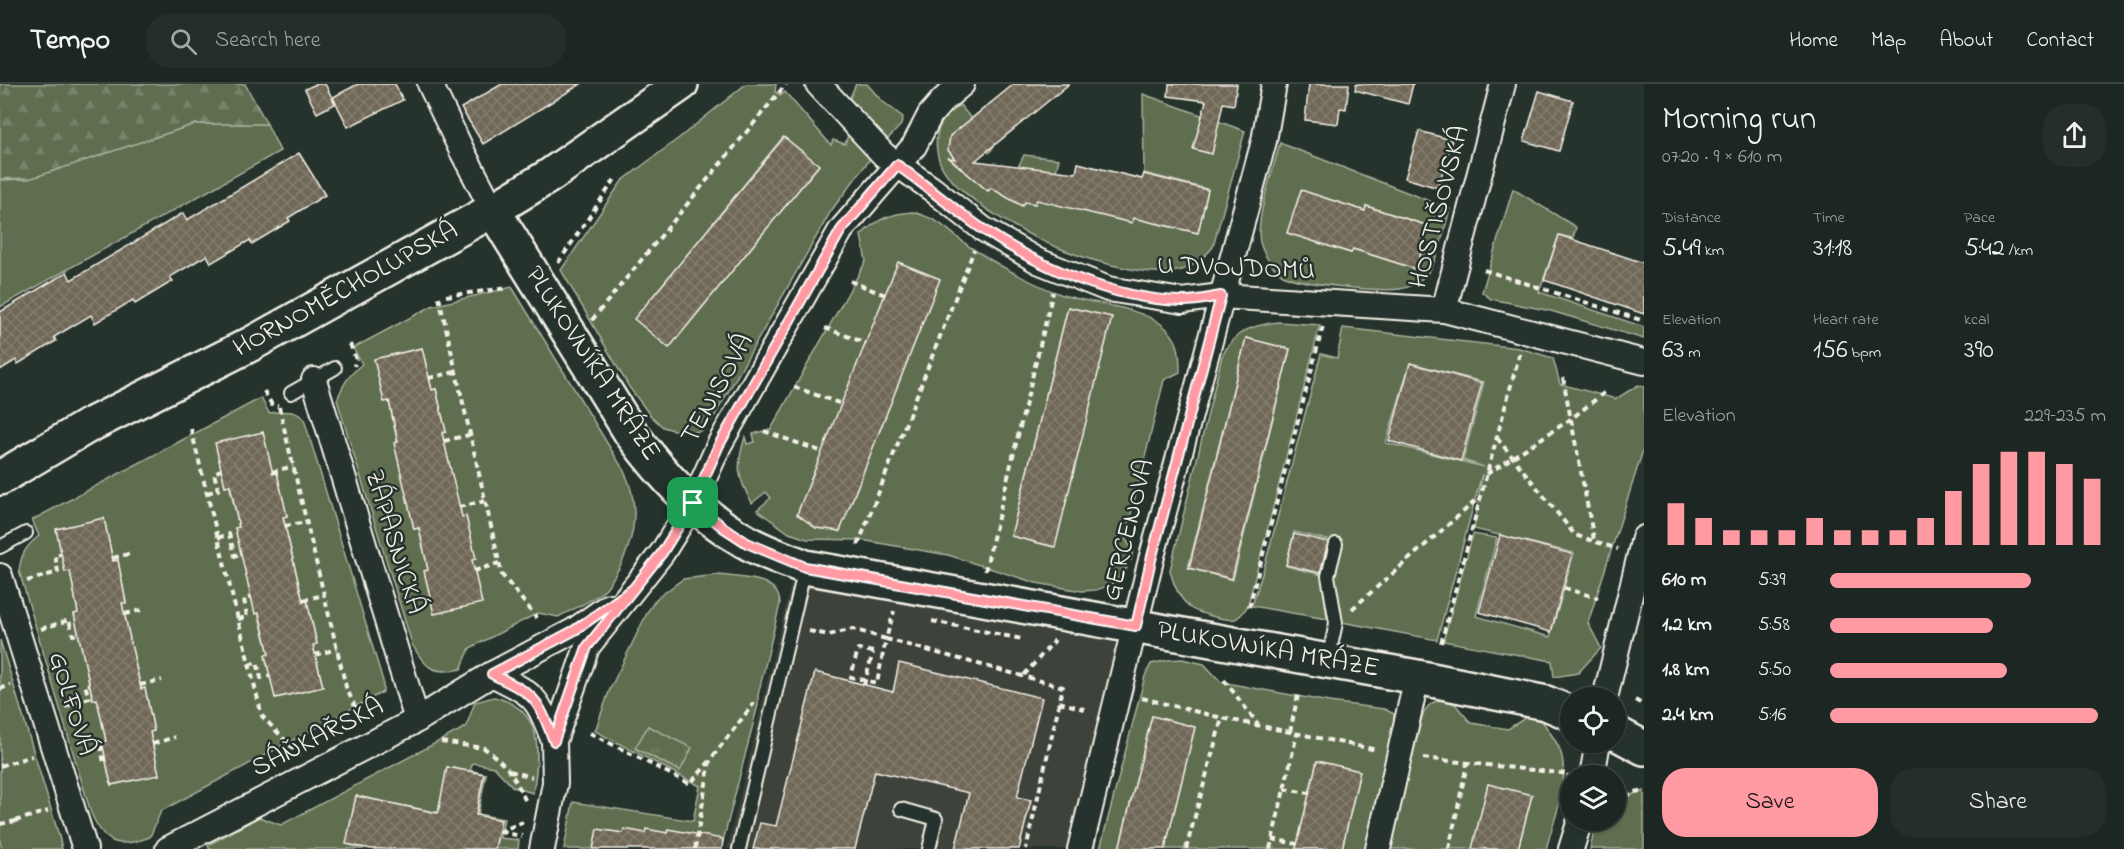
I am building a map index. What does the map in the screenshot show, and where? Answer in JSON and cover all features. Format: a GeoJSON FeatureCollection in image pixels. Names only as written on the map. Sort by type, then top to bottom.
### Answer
{"type":"FeatureCollection","features":[{"type":"Feature","properties":{"kind":"street"},"geometry":{"type":"LineString","coordinates":[[430,84],[493,210]]}},
{"type":"Feature","properties":{"kind":"street","name":"HORNOMĚCHOLUPSKÁ"},"geometry":{"type":"LineString","coordinates":[[0,478],[86,427],[252,344],[493,210],[549,176],[681,84]]}},
{"type":"Feature","properties":{"kind":"street","name":"U DVOJDOMŮ"},"geometry":{"type":"LineString","coordinates":[[818,84],[884,155],[983,229],[1038,261],[1108,289],[1182,302],[1221,296],[1444,310],[1644,362]]}},
{"type":"Feature","properties":{"kind":"street","name":"TENISOVÁ"},"geometry":{"type":"LineString","coordinates":[[534,843],[555,783],[554,741],[587,647],[662,553],[693,503],[719,445],[841,230],[914,146],[930,115],[942,100],[962,84]]}},
{"type":"Feature","properties":{"kind":"street","name":"GERCENOVA"},"geometry":{"type":"LineString","coordinates":[[1080,849],[1151,560],[1263,141],[1274,84]]}},
{"type":"Feature","properties":{"kind":"street","name":"HOSTIŠOVSKÁ"},"geometry":{"type":"LineString","coordinates":[[1444,310],[1503,84]]}},
{"type":"Feature","properties":{"kind":"street","name":"PLUKOVNÍKA MRÁZE"},"geometry":{"type":"LineString","coordinates":[[493,210],[631,433],[656,467],[693,503],[747,543],[805,567],[1328,660],[1546,703],[1560,709]]}},
{"type":"Feature","properties":{"kind":"street","name":"ZÁPASNICKÁ"},"geometry":{"type":"LineString","coordinates":[[314,380],[417,720]]}},
{"type":"Feature","properties":{"kind":"street"},"geometry":{"type":"LineString","coordinates":[[1608,687],[1641,548]]}},
{"type":"Feature","properties":{"kind":"street","name":"GOLFOVÁ"},"geometry":{"type":"LineString","coordinates":[[9,580],[85,849]]}},
{"type":"Feature","properties":{"kind":"street","name":"SÁŇKAŘSKÁ"},"geometry":{"type":"LineString","coordinates":[[168,849],[417,720],[492,674],[575,630],[633,589]]}},
{"type":"Feature","properties":{"kind":"street"},"geometry":{"type":"LineString","coordinates":[[492,674],[525,690],[534,697],[541,707],[554,741]]}},
{"type":"Feature","properties":{"kind":"street"},"geometry":{"type":"LineString","coordinates":[[1378,849],[1417,677]]}},
{"type":"Feature","properties":{"kind":"street"},"geometry":{"type":"LineString","coordinates":[[1626,738],[1644,748]]}},
{"type":"Feature","properties":{"kind":"street"},"geometry":{"type":"LineString","coordinates":[[1571,849],[1577,831]]}},
{"type":"Feature","properties":{"kind":"lane"},"geometry":{"type":"LineString","coordinates":[[291,393],[335,368]]}},
{"type":"Feature","properties":{"kind":"lane"},"geometry":{"type":"LineString","coordinates":[[0,547],[26,533]]}},
{"type":"Feature","properties":{"kind":"lane"},"geometry":{"type":"LineString","coordinates":[[1328,660],[1336,623],[1328,576],[1336,544]]}},
{"type":"Feature","properties":{"kind":"lane"},"geometry":{"type":"LineString","coordinates":[[739,849],[805,567]]}},
{"type":"Feature","properties":{"kind":"lane"},"geometry":{"type":"LineString","coordinates":[[901,809],[936,819],[929,849]]}},
{"type":"Feature","properties":{"kind":"path"},"geometry":{"type":"LineString","coordinates":[[587,325],[786,84]]}},
{"type":"Feature","properties":{"kind":"path"},"geometry":{"type":"LineString","coordinates":[[555,268],[615,179]]}},
{"type":"Feature","properties":{"kind":"path"},"geometry":{"type":"LineString","coordinates":[[858,544],[976,247]]}},
{"type":"Feature","properties":{"kind":"path"},"geometry":{"type":"LineString","coordinates":[[1484,270],[1644,321]]}},
{"type":"Feature","properties":{"kind":"path"},"geometry":{"type":"LineString","coordinates":[[850,281],[885,294]]}},
{"type":"Feature","properties":{"kind":"path"},"geometry":{"type":"LineString","coordinates":[[446,296],[518,286]]}},
{"type":"Feature","properties":{"kind":"path"},"geometry":{"type":"LineString","coordinates":[[985,571],[1054,288]]}},
{"type":"Feature","properties":{"kind":"path"},"geometry":{"type":"LineString","coordinates":[[439,297],[502,575],[537,618]]}},
{"type":"Feature","properties":{"kind":"path"},"geometry":{"type":"LineString","coordinates":[[1249,607],[1324,323]]}},
{"type":"Feature","properties":{"kind":"path"},"geometry":{"type":"LineString","coordinates":[[825,328],[866,343]]}},
{"type":"Feature","properties":{"kind":"path"},"geometry":{"type":"LineString","coordinates":[[1441,643],[1522,346]]}},
{"type":"Feature","properties":{"kind":"path"},"geometry":{"type":"LineString","coordinates":[[429,378],[455,372]]}},
{"type":"Feature","properties":{"kind":"path"},"geometry":{"type":"LineString","coordinates":[[1563,378],[1594,540]]}},
{"type":"Feature","properties":{"kind":"path"},"geometry":{"type":"LineString","coordinates":[[794,387],[842,404]]}},
{"type":"Feature","properties":{"kind":"path"},"geometry":{"type":"LineString","coordinates":[[264,391],[272,405],[279,407],[346,687],[357,711]]}},
{"type":"Feature","properties":{"kind":"path"},"geometry":{"type":"LineString","coordinates":[[1487,475],[1571,419],[1605,392]]}},
{"type":"Feature","properties":{"kind":"path"},"geometry":{"type":"LineString","coordinates":[[191,429],[262,716],[290,745]]}},
{"type":"Feature","properties":{"kind":"path"},"geometry":{"type":"LineString","coordinates":[[764,431],[823,452]]}},
{"type":"Feature","properties":{"kind":"path"},"geometry":{"type":"LineString","coordinates":[[444,441],[469,435]]}},
{"type":"Feature","properties":{"kind":"path"},"geometry":{"type":"LineString","coordinates":[[1497,438],[1575,535],[1641,548]]}},
{"type":"Feature","properties":{"kind":"path"},"geometry":{"type":"LineString","coordinates":[[272,472],[294,466]]}},
{"type":"Feature","properties":{"kind":"path"},"geometry":{"type":"LineString","coordinates":[[207,493],[218,490],[214,472],[221,470]]}},
{"type":"Feature","properties":{"kind":"path"},"geometry":{"type":"LineString","coordinates":[[1336,623],[1480,497]]}},
{"type":"Feature","properties":{"kind":"path"},"geometry":{"type":"LineString","coordinates":[[459,507],[485,501]]}},
{"type":"Feature","properties":{"kind":"path"},"geometry":{"type":"LineString","coordinates":[[285,526],[306,522]]}},
{"type":"Feature","properties":{"kind":"path"},"geometry":{"type":"LineString","coordinates":[[218,538],[229,534],[235,556],[241,553]]}},
{"type":"Feature","properties":{"kind":"path"},"geometry":{"type":"LineString","coordinates":[[113,558],[132,553]]}},
{"type":"Feature","properties":{"kind":"path"},"geometry":{"type":"LineString","coordinates":[[9,580],[58,572],[55,555],[62,554]]}},
{"type":"Feature","properties":{"kind":"path"},"geometry":{"type":"LineString","coordinates":[[474,571],[500,563]]}},
{"type":"Feature","properties":{"kind":"path"},"geometry":{"type":"LineString","coordinates":[[864,685],[873,652],[858,649],[851,677],[877,683],[901,584]]}},
{"type":"Feature","properties":{"kind":"path"},"geometry":{"type":"LineString","coordinates":[[1564,588],[1598,598]]}},
{"type":"Feature","properties":{"kind":"path"},"geometry":{"type":"LineString","coordinates":[[303,600],[324,595]]}},
{"type":"Feature","properties":{"kind":"path"},"geometry":{"type":"LineString","coordinates":[[238,620],[247,617],[244,599],[251,597]]}},
{"type":"Feature","properties":{"kind":"path"},"geometry":{"type":"LineString","coordinates":[[125,614],[145,609]]}},
{"type":"Feature","properties":{"kind":"path"},"geometry":{"type":"LineString","coordinates":[[31,632],[69,620],[72,635],[79,633]]}},
{"type":"Feature","properties":{"kind":"path"},"geometry":{"type":"LineString","coordinates":[[932,621],[1022,639]]}},
{"type":"Feature","properties":{"kind":"path"},"geometry":{"type":"LineString","coordinates":[[807,630],[829,635],[853,629],[1063,687],[1026,849]]}},
{"type":"Feature","properties":{"kind":"path"},"geometry":{"type":"LineString","coordinates":[[1024,675],[1057,637]]}},
{"type":"Feature","properties":{"kind":"path"},"geometry":{"type":"LineString","coordinates":[[315,655],[337,649]]}},
{"type":"Feature","properties":{"kind":"path"},"geometry":{"type":"LineString","coordinates":[[249,665],[257,662],[261,678],[270,676]]}},
{"type":"Feature","properties":{"kind":"path"},"geometry":{"type":"LineString","coordinates":[[140,685],[162,680]]}},
{"type":"Feature","properties":{"kind":"path"},"geometry":{"type":"LineString","coordinates":[[1224,680],[1258,724]]}},
{"type":"Feature","properties":{"kind":"path"},"geometry":{"type":"LineString","coordinates":[[77,702],[89,698],[85,685],[90,684]]}},
{"type":"Feature","properties":{"kind":"path"},"geometry":{"type":"LineString","coordinates":[[1290,732],[1298,695]]}},
{"type":"Feature","properties":{"kind":"path"},"geometry":{"type":"LineString","coordinates":[[1138,697],[1221,718],[1400,755],[1560,773]]}},
{"type":"Feature","properties":{"kind":"path"},"geometry":{"type":"LineString","coordinates":[[1635,699],[1644,705]]}},
{"type":"Feature","properties":{"kind":"path"},"geometry":{"type":"LineString","coordinates":[[1059,702],[1087,710]]}},
{"type":"Feature","properties":{"kind":"path"},"geometry":{"type":"LineString","coordinates":[[590,733],[690,784],[755,703]]}},
{"type":"Feature","properties":{"kind":"path"},"geometry":{"type":"LineString","coordinates":[[1186,849],[1221,718]]}},
{"type":"Feature","properties":{"kind":"path"},"geometry":{"type":"LineString","coordinates":[[1270,849],[1297,734]]}},
{"type":"Feature","properties":{"kind":"path"},"geometry":{"type":"LineString","coordinates":[[153,744],[175,737]]}},
{"type":"Feature","properties":{"kind":"path"},"geometry":{"type":"LineString","coordinates":[[441,742],[484,748],[510,771],[518,783],[520,792]]}},
{"type":"Feature","properties":{"kind":"path"},"geometry":{"type":"LineString","coordinates":[[90,751],[101,747],[104,763],[106,762]]}},
{"type":"Feature","properties":{"kind":"path"},"geometry":{"type":"LineString","coordinates":[[0,766],[38,754]]}},
{"type":"Feature","properties":{"kind":"path"},"geometry":{"type":"LineString","coordinates":[[695,849],[710,760]]}},
{"type":"Feature","properties":{"kind":"path"},"geometry":{"type":"LineString","coordinates":[[1449,849],[1467,764]]}},
{"type":"Feature","properties":{"kind":"path"},"geometry":{"type":"LineString","coordinates":[[510,771],[537,778]]}},
{"type":"Feature","properties":{"kind":"path"},"geometry":{"type":"LineString","coordinates":[[1284,789],[1309,793]]}},
{"type":"Feature","properties":{"kind":"path"},"geometry":{"type":"LineString","coordinates":[[1626,796],[1644,790]]}},
{"type":"Feature","properties":{"kind":"path"},"geometry":{"type":"LineString","coordinates":[[0,824],[55,809]]}},
{"type":"Feature","properties":{"kind":"path"},"geometry":{"type":"LineString","coordinates":[[529,820],[499,832],[534,843]]}},
{"type":"Feature","properties":{"kind":"path"},"geometry":{"type":"LineString","coordinates":[[1272,839],[1297,844]]}},
{"type":"Feature","properties":{"kind":"shaded area"},"geometry":{"type":"Polygon","coordinates":[[[791,583],[1118,643],[1068,849],[727,849],[791,583]]]}},
{"type":"Feature","properties":{"kind":"green space"},"geometry":{"type":"Polygon","coordinates":[[[0,84],[245,84],[267,124],[195,124],[32,178],[0,179],[0,84]]]}},
{"type":"Feature","properties":{"kind":"green space"},"geometry":{"type":"Polygon","coordinates":[[[746,84],[776,84],[775,92],[781,95],[785,92],[831,145],[833,140],[845,144],[849,132],[839,122],[856,84],[867,84],[882,101],[903,117],[901,125],[872,156],[870,154],[870,159],[831,211],[715,415],[704,429],[698,432],[663,427],[650,415],[629,387],[561,270],[622,181],[746,84]],[[783,137],[635,319],[669,348],[819,165],[783,137]]]}},
{"type":"Feature","properties":{"kind":"green space"},"geometry":{"type":"Polygon","coordinates":[[[1143,94],[1245,131],[1213,247],[1189,267],[1178,271],[1159,272],[1102,263],[1075,254],[1049,244],[999,217],[955,184],[942,167],[936,142],[943,121],[960,105],[994,146],[989,153],[965,124],[950,136],[953,141],[948,146],[948,150],[965,172],[988,191],[992,186],[1022,206],[1025,202],[1035,204],[1044,169],[1018,167],[1024,155],[1059,159],[1052,188],[1133,217],[1198,232],[1208,189],[1144,173],[1143,94]],[[1199,128],[1193,149],[1212,154],[1216,132],[1199,128]]]}},
{"type":"Feature","properties":{"kind":"green space"},"geometry":{"type":"Polygon","coordinates":[[[195,124],[267,124],[280,151],[0,307],[0,180],[28,179],[195,124]]]}},
{"type":"Feature","properties":{"kind":"green space"},"geometry":{"type":"Polygon","coordinates":[[[1280,143],[1450,209],[1440,245],[1429,272],[1410,286],[1390,290],[1322,284],[1292,278],[1279,272],[1263,251],[1259,232],[1266,193],[1280,143]],[[1301,191],[1288,233],[1351,253],[1353,249],[1416,269],[1429,226],[1367,206],[1365,211],[1301,191]]]}},
{"type":"Feature","properties":{"kind":"green space"},"geometry":{"type":"Polygon","coordinates":[[[1513,189],[1576,227],[1573,238],[1559,235],[1539,292],[1644,327],[1644,339],[1551,311],[1491,299],[1482,292],[1513,189]]]}},
{"type":"Feature","properties":{"kind":"green space"},"geometry":{"type":"Polygon","coordinates":[[[912,212],[930,218],[970,247],[1025,279],[1060,294],[1139,313],[1161,324],[1172,334],[1179,351],[1180,372],[1164,380],[1125,538],[1133,551],[1131,560],[1126,558],[1122,565],[1127,568],[1110,585],[1096,590],[1082,591],[1036,583],[948,555],[861,540],[807,539],[789,533],[757,510],[771,498],[766,492],[752,503],[743,486],[739,471],[745,437],[747,444],[755,442],[753,434],[771,429],[866,261],[861,235],[878,221],[912,212]],[[940,279],[823,452],[797,515],[813,520],[811,525],[816,528],[822,529],[824,524],[839,532],[940,279]],[[1068,307],[1011,536],[1054,547],[1111,317],[1068,307]]]}},
{"type":"Feature","properties":{"kind":"green space"},"geometry":{"type":"Polygon","coordinates":[[[512,287],[623,469],[634,506],[632,531],[625,556],[603,591],[558,617],[538,613],[470,648],[461,669],[451,671],[431,668],[421,659],[412,644],[337,400],[347,380],[362,364],[353,348],[432,306],[512,287]],[[422,348],[375,359],[389,401],[414,529],[419,528],[428,570],[424,571],[476,559],[466,517],[462,517],[459,507],[442,433],[446,431],[436,389],[432,390],[422,348]]]}},
{"type":"Feature","properties":{"kind":"green space"},"geometry":{"type":"Polygon","coordinates":[[[1278,322],[1320,325],[1248,605],[1237,618],[1225,619],[1204,614],[1189,607],[1176,590],[1170,570],[1222,356],[1238,335],[1278,322]],[[1246,338],[1188,568],[1233,580],[1290,349],[1246,338]]]}},
{"type":"Feature","properties":{"kind":"green space"},"geometry":{"type":"Polygon","coordinates":[[[1343,328],[1519,348],[1553,358],[1560,384],[1616,399],[1638,385],[1644,387],[1644,447],[1588,623],[1601,648],[1578,673],[1554,677],[1552,661],[1443,641],[1473,534],[1497,538],[1476,616],[1550,637],[1574,553],[1474,529],[1482,474],[1437,640],[1342,622],[1334,577],[1340,543],[1294,532],[1286,566],[1322,575],[1327,619],[1252,606],[1321,354],[1337,358],[1343,328]],[[1410,363],[1386,443],[1484,467],[1463,460],[1484,382],[1410,363]]]}},
{"type":"Feature","properties":{"kind":"green space"},"geometry":{"type":"Polygon","coordinates":[[[261,398],[269,413],[296,413],[304,419],[383,681],[383,692],[161,811],[150,837],[129,843],[114,842],[102,832],[91,813],[19,571],[25,551],[39,536],[32,520],[261,398]],[[277,474],[229,485],[239,527],[235,528],[269,654],[265,656],[276,698],[323,687],[313,645],[317,643],[307,601],[303,602],[283,517],[287,516],[277,474]],[[104,519],[56,529],[65,571],[70,571],[78,613],[74,614],[93,700],[97,699],[106,741],[102,742],[111,785],[159,774],[150,732],[154,731],[145,689],[141,689],[122,603],[126,602],[118,561],[113,561],[104,519]]]}},
{"type":"Feature","properties":{"kind":"green space"},"geometry":{"type":"Polygon","coordinates":[[[718,575],[757,580],[773,588],[780,604],[758,695],[758,705],[721,849],[690,833],[668,829],[667,833],[647,829],[645,833],[624,829],[623,833],[598,829],[593,849],[564,849],[573,802],[693,821],[700,786],[595,731],[610,689],[648,611],[656,599],[683,579],[718,575]],[[648,726],[636,749],[680,771],[648,726]]]}},
{"type":"Feature","properties":{"kind":"green space"},"geometry":{"type":"Polygon","coordinates":[[[0,640],[62,849],[2,849],[0,842],[0,640]]]}},
{"type":"Feature","properties":{"kind":"green space"},"geometry":{"type":"Polygon","coordinates":[[[1182,659],[1204,664],[1221,682],[1329,702],[1384,709],[1394,714],[1392,745],[1368,849],[1342,849],[1360,771],[1317,761],[1296,849],[1165,849],[1195,727],[1152,716],[1119,849],[1100,849],[1145,676],[1151,664],[1182,659]]]}},
{"type":"Feature","properties":{"kind":"green space"},"geometry":{"type":"Polygon","coordinates":[[[494,697],[522,711],[535,734],[537,762],[533,793],[513,787],[494,767],[473,763],[470,770],[486,774],[478,814],[504,819],[500,838],[519,840],[518,849],[495,849],[501,820],[476,815],[484,774],[447,767],[454,816],[356,796],[347,844],[364,849],[209,849],[208,845],[259,817],[281,825],[466,727],[475,702],[494,697]]]}},
{"type":"Feature","properties":{"kind":"green space"},"geometry":{"type":"Polygon","coordinates":[[[1445,699],[1455,704],[1471,723],[1508,729],[1528,716],[1540,717],[1560,750],[1563,765],[1560,765],[1560,800],[1546,849],[1518,849],[1532,795],[1472,849],[1390,849],[1422,717],[1430,704],[1445,699]]]}},
{"type":"Feature","properties":{"kind":"green space"},"geometry":{"type":"Polygon","coordinates":[[[648,726],[692,748],[680,771],[635,748],[648,726]]]}},
{"type":"Feature","properties":{"kind":"green space"},"geometry":{"type":"Polygon","coordinates":[[[1644,791],[1644,849],[1590,849],[1594,831],[1626,831],[1627,796],[1644,791]]]}},
{"type":"Feature","properties":{"kind":"building"},"geometry":{"type":"Polygon","coordinates":[[[316,84],[325,84],[335,104],[317,113],[305,89],[316,84]]]}},
{"type":"Feature","properties":{"kind":"building"},"geometry":{"type":"Polygon","coordinates":[[[358,84],[395,84],[403,100],[348,127],[333,97],[358,84]]]}},
{"type":"Feature","properties":{"kind":"building"},"geometry":{"type":"Polygon","coordinates":[[[502,84],[581,84],[483,144],[461,108],[502,84]]]}},
{"type":"Feature","properties":{"kind":"building"},"geometry":{"type":"Polygon","coordinates":[[[1014,84],[1069,84],[975,161],[1076,173],[1078,163],[1142,179],[1144,174],[1208,190],[1198,233],[1133,218],[1132,223],[1037,200],[1035,204],[1025,202],[1022,206],[991,188],[988,191],[949,158],[955,159],[948,150],[950,136],[1014,84]]]}},
{"type":"Feature","properties":{"kind":"building"},"geometry":{"type":"Polygon","coordinates":[[[1169,84],[1237,84],[1234,105],[1223,103],[1212,154],[1193,149],[1206,101],[1168,96],[1169,84]]]}},
{"type":"Feature","properties":{"kind":"building"},"geometry":{"type":"Polygon","coordinates":[[[1309,84],[1349,84],[1346,109],[1340,108],[1338,124],[1305,120],[1309,84]]]}},
{"type":"Feature","properties":{"kind":"building"},"geometry":{"type":"Polygon","coordinates":[[[1356,84],[1413,84],[1408,104],[1355,90],[1356,84]]]}},
{"type":"Feature","properties":{"kind":"building"},"geometry":{"type":"Polygon","coordinates":[[[1539,91],[1573,101],[1559,151],[1524,141],[1539,91]]]}},
{"type":"Feature","properties":{"kind":"building"},"geometry":{"type":"Polygon","coordinates":[[[1419,131],[1452,140],[1438,188],[1405,178],[1419,131]]]}},
{"type":"Feature","properties":{"kind":"building"},"geometry":{"type":"Polygon","coordinates":[[[784,137],[819,165],[669,348],[634,319],[784,137]]]}},
{"type":"Feature","properties":{"kind":"building"},"geometry":{"type":"Polygon","coordinates":[[[299,153],[325,195],[288,218],[290,221],[252,244],[250,240],[211,263],[207,255],[170,277],[173,281],[135,304],[133,300],[95,323],[91,315],[54,337],[56,341],[18,364],[16,360],[0,370],[0,312],[67,272],[71,280],[183,213],[187,220],[299,153]]]}},
{"type":"Feature","properties":{"kind":"building"},"geometry":{"type":"Polygon","coordinates":[[[1301,190],[1365,211],[1366,206],[1429,226],[1416,269],[1353,249],[1351,253],[1287,233],[1301,190]]]}},
{"type":"Feature","properties":{"kind":"building"},"geometry":{"type":"Polygon","coordinates":[[[1559,235],[1644,263],[1644,314],[1544,280],[1559,235]]]}},
{"type":"Feature","properties":{"kind":"building"},"geometry":{"type":"Polygon","coordinates":[[[898,262],[940,279],[840,531],[816,528],[797,514],[898,262]]]}},
{"type":"Feature","properties":{"kind":"building"},"geometry":{"type":"Polygon","coordinates":[[[1068,307],[1112,317],[1055,547],[1011,536],[1068,307]]]}},
{"type":"Feature","properties":{"kind":"building"},"geometry":{"type":"Polygon","coordinates":[[[1246,338],[1290,349],[1232,579],[1189,568],[1246,338]]]}},
{"type":"Feature","properties":{"kind":"building"},"geometry":{"type":"Polygon","coordinates":[[[422,348],[432,390],[436,389],[446,432],[442,433],[462,517],[466,516],[476,559],[472,560],[482,603],[434,614],[424,571],[428,570],[419,528],[414,529],[394,443],[398,442],[389,401],[384,402],[374,359],[422,348]]]}},
{"type":"Feature","properties":{"kind":"building"},"geometry":{"type":"Polygon","coordinates":[[[1410,363],[1482,383],[1461,461],[1389,441],[1410,363]]]}},
{"type":"Feature","properties":{"kind":"building"},"geometry":{"type":"Polygon","coordinates":[[[263,432],[273,474],[277,473],[287,516],[283,517],[303,602],[307,601],[317,644],[313,645],[323,687],[275,698],[265,655],[269,654],[259,613],[255,614],[235,528],[239,527],[230,485],[225,486],[215,443],[263,432]]]}},
{"type":"Feature","properties":{"kind":"building"},"geometry":{"type":"Polygon","coordinates":[[[104,518],[113,561],[118,560],[126,603],[122,603],[141,689],[145,688],[154,731],[150,732],[159,775],[111,785],[102,742],[106,741],[97,699],[93,700],[74,614],[78,613],[70,571],[65,572],[56,529],[104,518]]]}},
{"type":"Feature","properties":{"kind":"building"},"geometry":{"type":"Polygon","coordinates":[[[1294,534],[1328,542],[1320,573],[1286,565],[1294,534]]]}},
{"type":"Feature","properties":{"kind":"building"},"geometry":{"type":"Polygon","coordinates":[[[1500,535],[1572,554],[1551,632],[1479,612],[1500,535]]]}},
{"type":"Feature","properties":{"kind":"building"},"geometry":{"type":"Polygon","coordinates":[[[899,663],[1042,698],[1017,797],[1031,800],[1019,849],[955,849],[969,793],[875,771],[855,849],[753,849],[760,823],[776,826],[815,672],[893,692],[899,663]]]}},
{"type":"Feature","properties":{"kind":"building"},"geometry":{"type":"Polygon","coordinates":[[[1152,716],[1195,727],[1165,849],[1119,849],[1152,716]]]}},
{"type":"Feature","properties":{"kind":"building"},"geometry":{"type":"Polygon","coordinates":[[[1317,761],[1360,771],[1342,849],[1296,849],[1317,761]]]}},
{"type":"Feature","properties":{"kind":"building"},"geometry":{"type":"Polygon","coordinates":[[[447,767],[484,774],[476,815],[501,820],[495,849],[371,849],[346,844],[356,796],[438,813],[447,767]]]}},
{"type":"Feature","properties":{"kind":"building"},"geometry":{"type":"Polygon","coordinates":[[[1488,784],[1532,795],[1518,849],[1472,849],[1488,784]]]}},
{"type":"Feature","properties":{"kind":"building"},"geometry":{"type":"Polygon","coordinates":[[[597,829],[623,833],[624,829],[645,833],[646,829],[667,833],[668,829],[723,839],[722,849],[593,849],[597,829]]]}},
{"type":"Feature","properties":{"kind":"route"},"geometry":{"type":"LineString","coordinates":[[693,503],[662,553],[587,647],[554,741],[541,707],[534,697],[525,690],[492,674],[575,630],[633,589],[662,553],[693,503],[747,543],[805,567],[1136,626],[1151,560],[1221,296],[1182,302],[1108,289],[1082,280],[1038,261],[983,229],[897,165],[841,230],[719,445],[693,503]]}}]}
